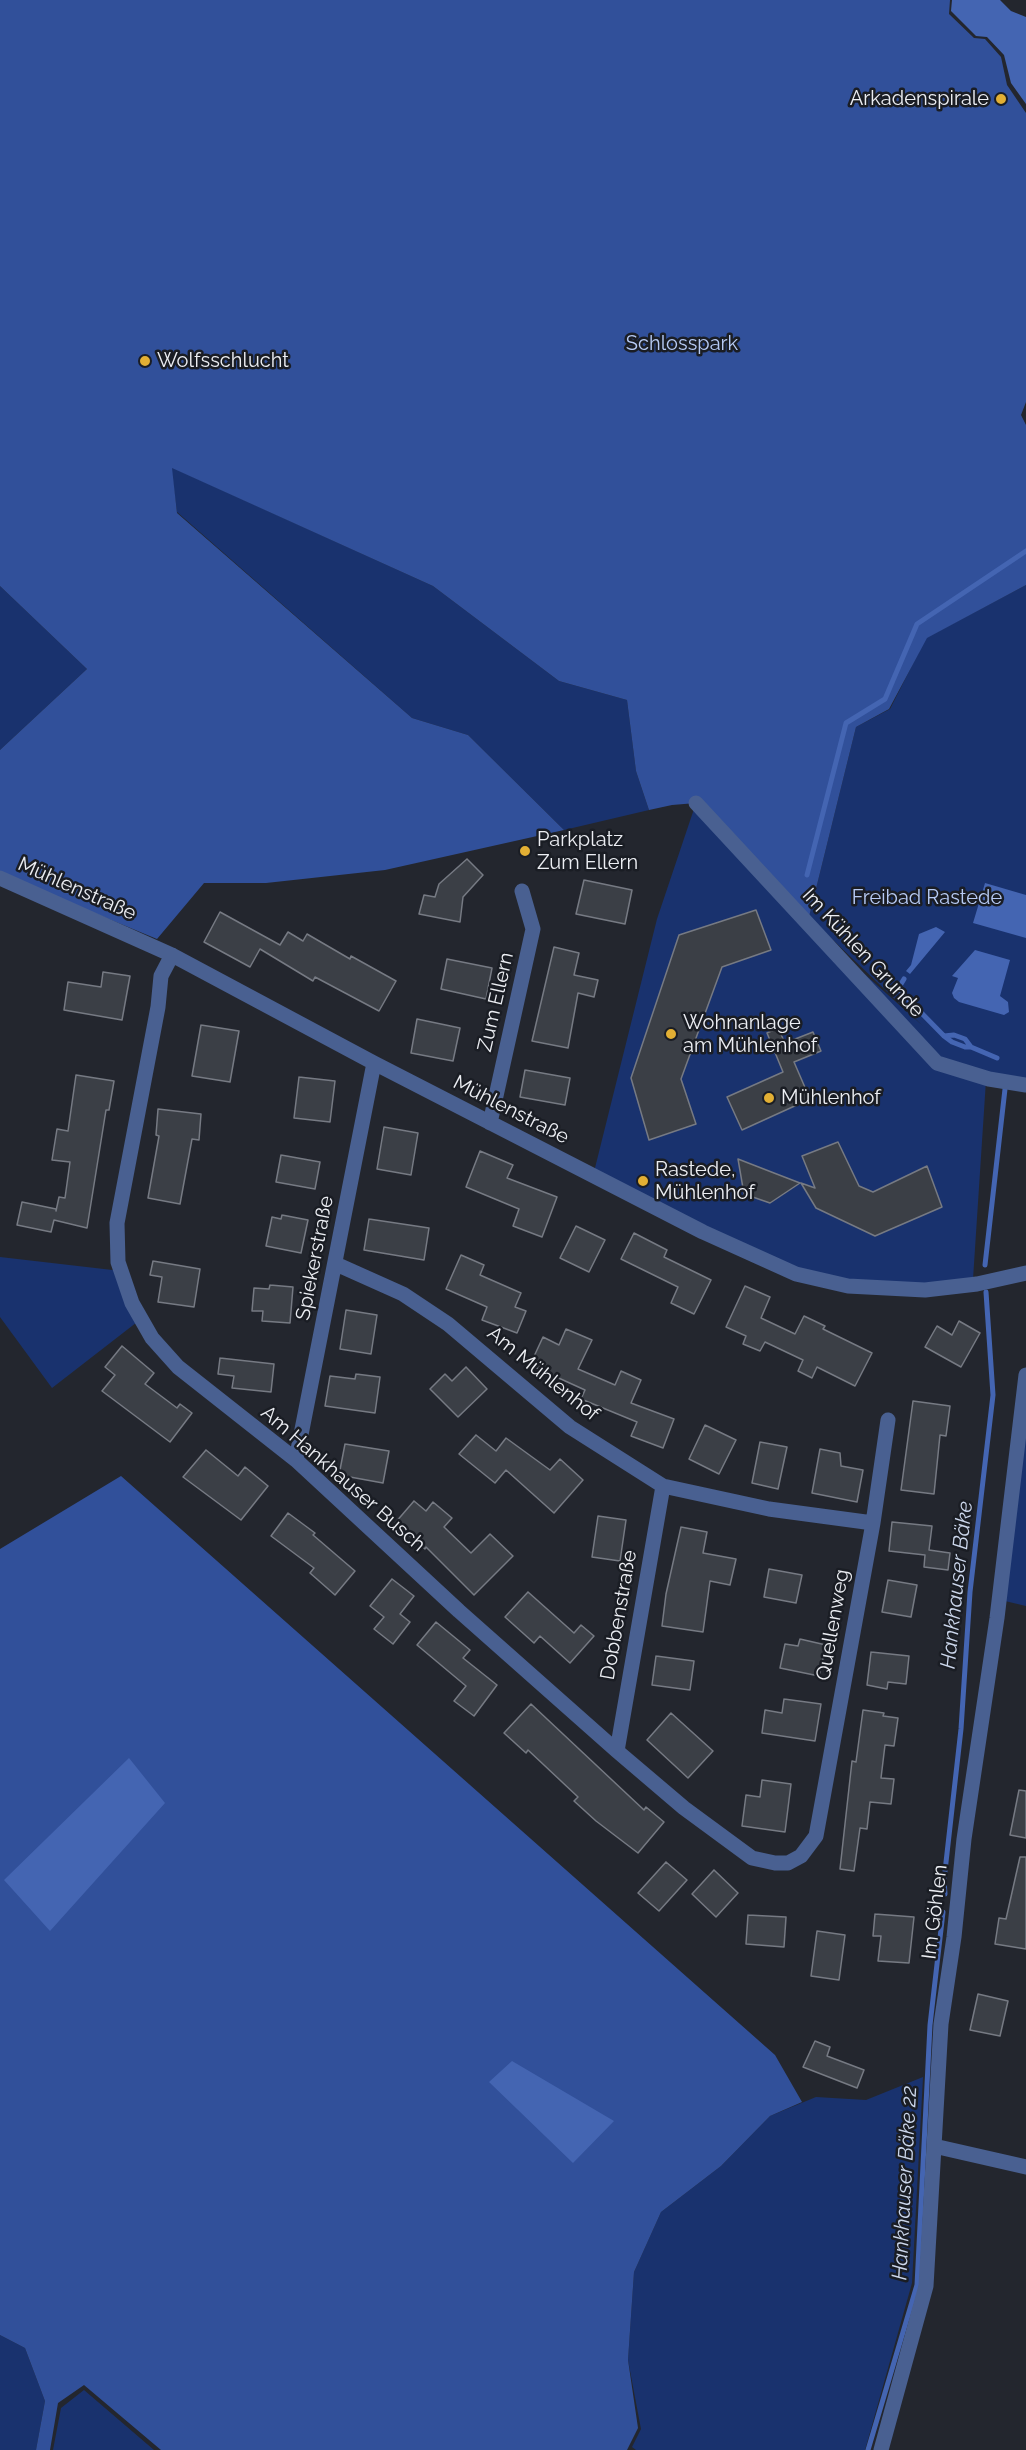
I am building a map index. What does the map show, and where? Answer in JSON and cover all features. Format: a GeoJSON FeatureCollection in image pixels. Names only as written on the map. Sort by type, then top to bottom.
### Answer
{"type":"FeatureCollection","features":[{"type":"Feature","properties":{"kind":"street","name":"Im Kühlen Grunde"},"geometry":{"type":"LineString","coordinates":[[696,803],[937,1063],[989,1079],[1026,1085]]}},
{"type":"Feature","properties":{"kind":"street","name":"Mühlenstraße"},"geometry":{"type":"LineString","coordinates":[[0,878],[172,955],[374,1064],[703,1232],[796,1274],[848,1286],[925,1290],[969,1285],[1026,1273]]}},
{"type":"Feature","properties":{"kind":"street","name":"Zum Ellern"},"geometry":{"type":"LineString","coordinates":[[490,1123],[533,929],[522,891]]}},
{"type":"Feature","properties":{"kind":"street","name":"Am Hankhauser Busch"},"geometry":{"type":"LineString","coordinates":[[172,955],[161,976],[158,1007],[117,1223],[118,1262],[132,1303],[152,1338],[178,1367],[296,1460],[459,1611],[684,1808],[752,1858],[775,1863],[788,1863],[801,1857],[816,1836]]}},
{"type":"Feature","properties":{"kind":"street","name":"Spiekerstraße"},"geometry":{"type":"LineString","coordinates":[[296,1460],[374,1064]]}},
{"type":"Feature","properties":{"kind":"street","name":"Am Mühlenhof"},"geometry":{"type":"LineString","coordinates":[[336,1264],[412,1300],[485,1354],[570,1427],[663,1486],[769,1509],[873,1523]]}},
{"type":"Feature","properties":{"kind":"street","name":"Im Göhlen"},"geometry":{"type":"LineString","coordinates":[[881,2450],[926,2286],[941,2024],[954,1937],[964,1839],[998,1618],[1026,1375]]}},
{"type":"Feature","properties":{"kind":"street","name":"Quellenweg"},"geometry":{"type":"LineString","coordinates":[[816,1836],[873,1523],[888,1420]]}},
{"type":"Feature","properties":{"kind":"street","name":"Dobbenstraße"},"geometry":{"type":"LineString","coordinates":[[617,1751],[663,1486]]}},
{"type":"Feature","properties":{"kind":"street"},"geometry":{"type":"LineString","coordinates":[[934,2146],[1026,2167]]}},
{"type":"Feature","properties":{"kind":"green space","name":"Schlosspark"},"geometry":{"type":"Polygon","coordinates":[[[0,0],[950,0],[949,14],[974,38],[985,39],[1001,57],[1007,85],[1026,113],[1026,402],[1021,415],[1026,425],[1026,585],[927,638],[889,709],[856,727],[809,917],[696,803],[649,810],[636,771],[627,700],[559,681],[433,586],[172,468],[177,513],[412,718],[468,735],[564,830],[385,870],[266,883],[204,883],[157,939],[0,874],[0,750],[87,669],[0,586],[0,0]]]}},
{"type":"Feature","properties":{"kind":"green space"},"geometry":{"type":"Polygon","coordinates":[[[171,467],[433,586],[559,681],[627,700],[636,771],[649,810],[564,830],[468,735],[412,718],[177,512],[171,467]]]}},
{"type":"Feature","properties":{"kind":"green space","name":"Freibad Rastede"},"geometry":{"type":"Polygon","coordinates":[[[1026,585],[1026,1081],[986,1080],[973,1279],[948,1289],[796,1274],[593,1176],[657,919],[696,803],[806,922],[923,1026],[809,917],[856,727],[890,709],[926,638],[1026,585]]]}},
{"type":"Feature","properties":{"kind":"green space"},"geometry":{"type":"Polygon","coordinates":[[[0,586],[87,669],[0,750],[0,586]]]}},
{"type":"Feature","properties":{"kind":"green space"},"geometry":{"type":"Polygon","coordinates":[[[0,1257],[121,1271],[141,1319],[52,1388],[0,1317],[0,1257]]]}},
{"type":"Feature","properties":{"kind":"green space"},"geometry":{"type":"Polygon","coordinates":[[[1026,1419],[1026,1606],[1005,1601],[1026,1419]]]}},
{"type":"Feature","properties":{"kind":"green space"},"geometry":{"type":"Polygon","coordinates":[[[121,1476],[775,2055],[802,2102],[770,2116],[721,2166],[661,2212],[634,2272],[628,2360],[638,2428],[627,2450],[161,2450],[84,2385],[58,2403],[50,2450],[36,2450],[45,2401],[25,2348],[0,2335],[0,1549],[121,1476]]]}},
{"type":"Feature","properties":{"kind":"green space"},"geometry":{"type":"Polygon","coordinates":[[[923,2077],[912,2283],[865,2450],[636,2450],[632,2447],[641,2429],[628,2360],[634,2272],[661,2212],[721,2166],[770,2116],[816,2097],[866,2100],[923,2077]]]}},
{"type":"Feature","properties":{"kind":"green space"},"geometry":{"type":"Polygon","coordinates":[[[0,2335],[25,2348],[45,2401],[36,2450],[0,2450],[0,2335]]]}},
{"type":"Feature","properties":{"kind":"green space"},"geometry":{"type":"Polygon","coordinates":[[[84,2390],[154,2450],[53,2450],[61,2408],[84,2390]]]}},
{"type":"Feature","properties":{"kind":"shaded area"},"geometry":{"type":"Polygon","coordinates":[[[952,0],[1000,0],[1011,11],[1026,17],[1026,104],[1011,83],[1004,55],[987,37],[976,36],[951,11],[952,0]]]}},
{"type":"Feature","properties":{"kind":"shaded area"},"geometry":{"type":"Polygon","coordinates":[[[985,883],[1026,895],[1026,938],[973,923],[985,883]]]}},
{"type":"Feature","properties":{"kind":"shaded area"},"geometry":{"type":"Polygon","coordinates":[[[936,927],[945,932],[910,974],[906,971],[911,965],[919,934],[936,927]]]}},
{"type":"Feature","properties":{"kind":"shaded area"},"geometry":{"type":"Polygon","coordinates":[[[975,950],[1010,960],[1000,996],[1008,1002],[1009,1012],[1004,1015],[959,1002],[954,998],[952,993],[958,978],[952,976],[975,950]]]}},
{"type":"Feature","properties":{"kind":"shaded area"},"geometry":{"type":"Polygon","coordinates":[[[129,1758],[165,1803],[50,1931],[4,1880],[129,1758]]]}},
{"type":"Feature","properties":{"kind":"shaded area"},"geometry":{"type":"Polygon","coordinates":[[[512,2061],[614,2121],[573,2163],[489,2082],[512,2061]]]}},
{"type":"Feature","properties":{"kind":"building"},"geometry":{"type":"Polygon","coordinates":[[[467,859],[483,875],[463,897],[460,922],[419,914],[424,895],[435,897],[439,884],[467,859]]]}},
{"type":"Feature","properties":{"kind":"building"},"geometry":{"type":"Polygon","coordinates":[[[584,880],[632,890],[625,924],[576,914],[584,880]]]}},
{"type":"Feature","properties":{"kind":"building"},"geometry":{"type":"Polygon","coordinates":[[[756,910],[771,950],[722,967],[681,1079],[696,1124],[649,1140],[631,1078],[679,935],[756,910]]]}},
{"type":"Feature","properties":{"kind":"building"},"geometry":{"type":"Polygon","coordinates":[[[220,912],[280,945],[288,932],[303,941],[307,934],[350,959],[351,956],[396,981],[379,1011],[315,977],[313,981],[260,949],[250,967],[204,942],[220,912]]]}},
{"type":"Feature","properties":{"kind":"building"},"geometry":{"type":"Polygon","coordinates":[[[554,947],[579,953],[574,975],[598,980],[594,997],[578,993],[568,1048],[532,1041],[554,947]]]}},
{"type":"Feature","properties":{"kind":"building"},"geometry":{"type":"Polygon","coordinates":[[[447,959],[492,968],[486,999],[441,989],[447,959]]]}},
{"type":"Feature","properties":{"kind":"building"},"geometry":{"type":"Polygon","coordinates":[[[103,972],[130,976],[122,1020],[64,1010],[68,982],[101,987],[103,972]]]}},
{"type":"Feature","properties":{"kind":"building"},"geometry":{"type":"Polygon","coordinates":[[[417,1019],[460,1028],[453,1061],[411,1053],[417,1019]]]}},
{"type":"Feature","properties":{"kind":"building"},"geometry":{"type":"Polygon","coordinates":[[[201,1025],[239,1031],[230,1082],[192,1076],[201,1025]]]}},
{"type":"Feature","properties":{"kind":"building","name":"Mühlenhof"},"geometry":{"type":"Polygon","coordinates":[[[778,1028],[785,1043],[813,1032],[821,1051],[794,1062],[810,1099],[742,1130],[727,1097],[783,1072],[767,1033],[778,1028]]]}},
{"type":"Feature","properties":{"kind":"building"},"geometry":{"type":"Polygon","coordinates":[[[525,1070],[570,1078],[565,1105],[520,1097],[525,1070]]]}},
{"type":"Feature","properties":{"kind":"building"},"geometry":{"type":"Polygon","coordinates":[[[76,1075],[114,1081],[109,1110],[106,1110],[87,1228],[54,1220],[51,1232],[17,1225],[22,1202],[56,1209],[56,1211],[59,1197],[65,1198],[70,1162],[52,1160],[57,1129],[68,1131],[76,1075]]]}},
{"type":"Feature","properties":{"kind":"building"},"geometry":{"type":"Polygon","coordinates":[[[299,1077],[335,1081],[330,1122],[294,1118],[299,1077]]]}},
{"type":"Feature","properties":{"kind":"building"},"geometry":{"type":"Polygon","coordinates":[[[158,1109],[201,1114],[199,1140],[192,1139],[180,1204],[148,1198],[159,1136],[156,1135],[158,1109]]]}},
{"type":"Feature","properties":{"kind":"building"},"geometry":{"type":"Polygon","coordinates":[[[384,1127],[418,1133],[411,1175],[377,1169],[384,1127]]]}},
{"type":"Feature","properties":{"kind":"building"},"geometry":{"type":"Polygon","coordinates":[[[838,1142],[859,1186],[873,1192],[927,1166],[942,1207],[875,1236],[816,1208],[801,1183],[815,1188],[802,1156],[838,1142]]]}},
{"type":"Feature","properties":{"kind":"building"},"geometry":{"type":"Polygon","coordinates":[[[480,1151],[513,1165],[507,1178],[557,1197],[542,1237],[513,1226],[519,1209],[466,1187],[480,1151]]]}},
{"type":"Feature","properties":{"kind":"building"},"geometry":{"type":"Polygon","coordinates":[[[281,1155],[320,1162],[315,1189],[276,1182],[281,1155]]]}},
{"type":"Feature","properties":{"kind":"building"},"geometry":{"type":"Polygon","coordinates":[[[738,1159],[800,1183],[770,1203],[744,1194],[738,1159]]]}},
{"type":"Feature","properties":{"kind":"building"},"geometry":{"type":"Polygon","coordinates":[[[282,1215],[308,1220],[301,1253],[266,1246],[272,1217],[281,1219],[282,1215]]]}},
{"type":"Feature","properties":{"kind":"building"},"geometry":{"type":"Polygon","coordinates":[[[369,1219],[429,1228],[424,1260],[364,1250],[369,1219]]]}},
{"type":"Feature","properties":{"kind":"building"},"geometry":{"type":"Polygon","coordinates":[[[576,1226],[605,1240],[589,1272],[560,1258],[576,1226]]]}},
{"type":"Feature","properties":{"kind":"building"},"geometry":{"type":"Polygon","coordinates":[[[634,1233],[667,1250],[664,1257],[711,1280],[694,1314],[671,1303],[678,1287],[621,1259],[634,1233]]]}},
{"type":"Feature","properties":{"kind":"building"},"geometry":{"type":"Polygon","coordinates":[[[461,1255],[484,1265],[480,1275],[521,1293],[515,1307],[526,1311],[517,1333],[482,1320],[487,1307],[446,1289],[461,1255]]]}},
{"type":"Feature","properties":{"kind":"building"},"geometry":{"type":"Polygon","coordinates":[[[153,1261],[200,1269],[194,1307],[158,1302],[162,1277],[150,1275],[153,1261]]]}},
{"type":"Feature","properties":{"kind":"building"},"geometry":{"type":"Polygon","coordinates":[[[270,1285],[293,1287],[290,1323],[262,1321],[263,1311],[252,1311],[254,1288],[269,1289],[270,1285]]]}},
{"type":"Feature","properties":{"kind":"building"},"geometry":{"type":"Polygon","coordinates":[[[745,1286],[770,1297],[761,1318],[795,1334],[804,1316],[825,1326],[823,1329],[872,1353],[855,1386],[817,1367],[812,1378],[798,1371],[803,1360],[765,1342],[760,1351],[743,1344],[746,1336],[726,1327],[745,1286]]]}},
{"type":"Feature","properties":{"kind":"building"},"geometry":{"type":"Polygon","coordinates":[[[346,1310],[377,1315],[371,1354],[340,1349],[346,1310]]]}},
{"type":"Feature","properties":{"kind":"building"},"geometry":{"type":"Polygon","coordinates":[[[959,1321],[980,1333],[961,1367],[925,1347],[937,1326],[952,1335],[959,1321]]]}},
{"type":"Feature","properties":{"kind":"building"},"geometry":{"type":"Polygon","coordinates":[[[566,1329],[592,1340],[578,1369],[615,1385],[621,1371],[641,1380],[631,1403],[674,1419],[663,1448],[631,1436],[637,1422],[581,1399],[585,1390],[530,1365],[543,1337],[559,1345],[566,1329]]]}},
{"type":"Feature","properties":{"kind":"building"},"geometry":{"type":"Polygon","coordinates":[[[122,1346],[154,1373],[145,1384],[177,1408],[180,1404],[192,1413],[170,1442],[102,1391],[115,1375],[105,1367],[122,1346]]]}},
{"type":"Feature","properties":{"kind":"building"},"geometry":{"type":"Polygon","coordinates":[[[220,1358],[274,1364],[271,1392],[232,1388],[234,1376],[218,1374],[220,1358]]]}},
{"type":"Feature","properties":{"kind":"building"},"geometry":{"type":"Polygon","coordinates":[[[466,1367],[487,1389],[458,1417],[430,1389],[445,1374],[452,1381],[466,1367]]]}},
{"type":"Feature","properties":{"kind":"building"},"geometry":{"type":"Polygon","coordinates":[[[356,1374],[380,1377],[375,1413],[325,1406],[330,1376],[355,1379],[356,1374]]]}},
{"type":"Feature","properties":{"kind":"building"},"geometry":{"type":"Polygon","coordinates":[[[913,1401],[950,1406],[946,1436],[940,1435],[934,1494],[901,1490],[913,1401]]]}},
{"type":"Feature","properties":{"kind":"building"},"geometry":{"type":"Polygon","coordinates":[[[705,1425],[736,1440],[719,1474],[689,1459],[705,1425]]]}},
{"type":"Feature","properties":{"kind":"building"},"geometry":{"type":"Polygon","coordinates":[[[476,1435],[496,1451],[506,1438],[550,1470],[560,1459],[583,1480],[554,1513],[506,1470],[495,1483],[459,1454],[476,1435]]]}},
{"type":"Feature","properties":{"kind":"building"},"geometry":{"type":"Polygon","coordinates":[[[760,1442],[787,1447],[778,1489],[752,1483],[760,1442]]]}},
{"type":"Feature","properties":{"kind":"building"},"geometry":{"type":"Polygon","coordinates":[[[345,1444],[389,1451],[383,1483],[339,1475],[345,1444]]]}},
{"type":"Feature","properties":{"kind":"building"},"geometry":{"type":"Polygon","coordinates":[[[820,1449],[840,1453],[841,1466],[863,1470],[857,1502],[812,1493],[820,1449]]]}},
{"type":"Feature","properties":{"kind":"building"},"geometry":{"type":"Polygon","coordinates":[[[206,1450],[238,1476],[245,1467],[268,1486],[241,1520],[183,1477],[206,1450]]]}},
{"type":"Feature","properties":{"kind":"building"},"geometry":{"type":"Polygon","coordinates":[[[414,1501],[426,1511],[433,1502],[452,1518],[444,1527],[471,1553],[490,1534],[513,1556],[474,1595],[426,1547],[425,1549],[395,1523],[414,1501]]]}},
{"type":"Feature","properties":{"kind":"building"},"geometry":{"type":"Polygon","coordinates":[[[288,1513],[315,1533],[313,1535],[355,1571],[335,1595],[310,1573],[314,1568],[271,1536],[288,1513]]]}},
{"type":"Feature","properties":{"kind":"building"},"geometry":{"type":"Polygon","coordinates":[[[598,1516],[626,1520],[620,1561],[592,1557],[598,1516]]]}},
{"type":"Feature","properties":{"kind":"building"},"geometry":{"type":"Polygon","coordinates":[[[892,1522],[932,1526],[929,1550],[950,1553],[948,1570],[924,1567],[925,1555],[889,1551],[892,1522]]]}},
{"type":"Feature","properties":{"kind":"building"},"geometry":{"type":"Polygon","coordinates":[[[681,1527],[707,1532],[703,1553],[736,1559],[730,1585],[710,1581],[703,1632],[662,1626],[666,1594],[681,1527]]]}},
{"type":"Feature","properties":{"kind":"building"},"geometry":{"type":"Polygon","coordinates":[[[769,1569],[802,1575],[796,1603],[764,1597],[769,1569]]]}},
{"type":"Feature","properties":{"kind":"building"},"geometry":{"type":"Polygon","coordinates":[[[392,1579],[414,1596],[400,1614],[410,1622],[393,1644],[374,1629],[384,1617],[370,1606],[392,1579]]]}},
{"type":"Feature","properties":{"kind":"building"},"geometry":{"type":"Polygon","coordinates":[[[888,1580],[917,1585],[911,1617],[882,1612],[888,1580]]]}},
{"type":"Feature","properties":{"kind":"building"},"geometry":{"type":"Polygon","coordinates":[[[528,1592],[574,1633],[581,1625],[594,1636],[570,1663],[540,1636],[534,1643],[505,1617],[528,1592]]]}},
{"type":"Feature","properties":{"kind":"building"},"geometry":{"type":"Polygon","coordinates":[[[436,1622],[470,1650],[463,1658],[497,1685],[474,1716],[454,1701],[466,1686],[417,1645],[436,1622]]]}},
{"type":"Feature","properties":{"kind":"building"},"geometry":{"type":"Polygon","coordinates":[[[800,1639],[826,1645],[819,1676],[780,1668],[785,1644],[798,1646],[800,1639]]]}},
{"type":"Feature","properties":{"kind":"building"},"geometry":{"type":"Polygon","coordinates":[[[871,1652],[909,1656],[906,1684],[888,1682],[887,1689],[867,1685],[871,1652]]]}},
{"type":"Feature","properties":{"kind":"building"},"geometry":{"type":"Polygon","coordinates":[[[656,1656],[694,1661],[690,1690],[652,1685],[656,1656]]]}},
{"type":"Feature","properties":{"kind":"building"},"geometry":{"type":"Polygon","coordinates":[[[784,1699],[821,1704],[815,1741],[762,1733],[765,1710],[782,1713],[784,1699]]]}},
{"type":"Feature","properties":{"kind":"building"},"geometry":{"type":"Polygon","coordinates":[[[531,1704],[644,1810],[646,1807],[664,1822],[638,1853],[596,1821],[574,1801],[578,1797],[528,1750],[526,1753],[504,1733],[531,1704]]]}},
{"type":"Feature","properties":{"kind":"building"},"geometry":{"type":"Polygon","coordinates":[[[863,1710],[898,1718],[894,1746],[885,1745],[881,1778],[894,1779],[891,1804],[870,1802],[867,1829],[860,1828],[854,1871],[840,1869],[852,1761],[856,1762],[863,1710]]]}},
{"type":"Feature","properties":{"kind":"building"},"geometry":{"type":"Polygon","coordinates":[[[671,1713],[713,1751],[688,1778],[647,1740],[671,1713]]]}},
{"type":"Feature","properties":{"kind":"building"},"geometry":{"type":"Polygon","coordinates":[[[762,1780],[791,1784],[785,1832],[742,1826],[746,1795],[760,1797],[762,1780]]]}},
{"type":"Feature","properties":{"kind":"building"},"geometry":{"type":"Polygon","coordinates":[[[1019,1790],[1026,1791],[1026,1838],[1010,1835],[1019,1790]]]}},
{"type":"Feature","properties":{"kind":"building"},"geometry":{"type":"Polygon","coordinates":[[[1020,1857],[1026,1857],[1026,1949],[995,1944],[999,1918],[1006,1919],[1020,1857]]]}},
{"type":"Feature","properties":{"kind":"building"},"geometry":{"type":"Polygon","coordinates":[[[666,1862],[687,1880],[659,1911],[638,1893],[666,1862]]]}},
{"type":"Feature","properties":{"kind":"building"},"geometry":{"type":"Polygon","coordinates":[[[714,1870],[738,1893],[716,1917],[692,1894],[714,1870]]]}},
{"type":"Feature","properties":{"kind":"building"},"geometry":{"type":"Polygon","coordinates":[[[875,1914],[914,1917],[909,1963],[878,1961],[881,1936],[873,1936],[875,1914]]]}},
{"type":"Feature","properties":{"kind":"building"},"geometry":{"type":"Polygon","coordinates":[[[748,1915],[786,1917],[784,1947],[746,1944],[748,1915]]]}},
{"type":"Feature","properties":{"kind":"building"},"geometry":{"type":"Polygon","coordinates":[[[817,1931],[845,1935],[839,1980],[811,1976],[817,1931]]]}},
{"type":"Feature","properties":{"kind":"building"},"geometry":{"type":"Polygon","coordinates":[[[978,1994],[1008,2001],[1000,2036],[970,2030],[978,1994]]]}},
{"type":"Feature","properties":{"kind":"building"},"geometry":{"type":"Polygon","coordinates":[[[815,2041],[830,2047],[827,2056],[864,2070],[857,2088],[803,2067],[815,2041]]]}},
{"type":"Feature","properties":{"kind":"waterway","name":"Hankhauser Bäke"},"geometry":{"type":"LineString","coordinates":[[807,875],[846,723],[885,699],[917,624],[1026,551]]}},
{"type":"Feature","properties":{"kind":"waterway"},"geometry":{"type":"LineString","coordinates":[[904,979],[898,989],[944,1036],[952,1042],[997,1058]]}},
{"type":"Feature","properties":{"kind":"waterway"},"geometry":{"type":"LineString","coordinates":[[944,1036],[954,1035],[965,1039],[971,1047]]}},
{"type":"Feature","properties":{"kind":"waterway","name":"Hankhauser Bäke"},"geometry":{"type":"LineString","coordinates":[[985,1265],[1005,1089]]}},
{"type":"Feature","properties":{"kind":"waterway","name":"Hankhauser Bäke"},"geometry":{"type":"LineString","coordinates":[[945,1894],[944,1880],[961,1729],[970,1592],[993,1395],[986,1292]]}},
{"type":"Feature","properties":{"kind":"waterway","name":"Hankhauser Bäke 22"},"geometry":{"type":"LineString","coordinates":[[868,2450],[917,2285],[930,2025],[943,1912]]}},
{"type":"Feature","properties":{"kind":"place","name":"Arkadenspirale"},"geometry":{"type":"Point","coordinates":[1001,99]}},
{"type":"Feature","properties":{"kind":"place","name":"Wolfsschlucht"},"geometry":{"type":"Point","coordinates":[145,361]}},
{"type":"Feature","properties":{"kind":"place","name":"Parkplatz Zum Ellern"},"geometry":{"type":"Point","coordinates":[525,851]}},
{"type":"Feature","properties":{"kind":"place","name":"Wohnanlage am Mühlenhof"},"geometry":{"type":"Point","coordinates":[671,1034]}},
{"type":"Feature","properties":{"kind":"place","name":"Mühlenhof"},"geometry":{"type":"Point","coordinates":[769,1098]}},
{"type":"Feature","properties":{"kind":"place","name":"Rastede, Mühlenhof"},"geometry":{"type":"Point","coordinates":[643,1181]}}]}
